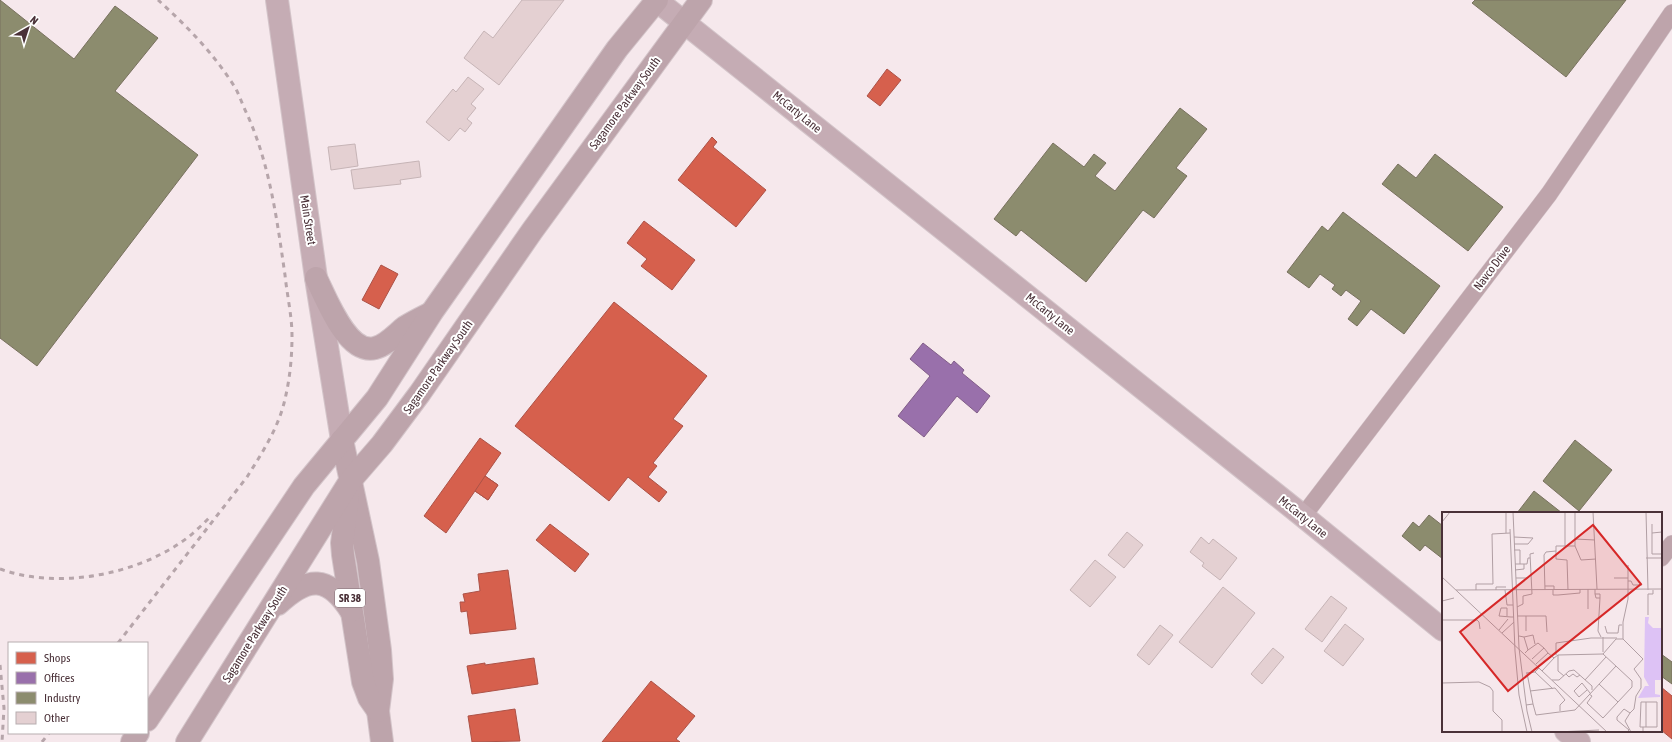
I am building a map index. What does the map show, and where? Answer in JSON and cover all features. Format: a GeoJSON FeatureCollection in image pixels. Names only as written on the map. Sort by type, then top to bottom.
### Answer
{"type":"FeatureCollection","features":[{"type":"Feature","properties":{"kind":"main road","name":"Main Street"},"geometry":{"type":"LineString","coordinates":[[277,0],[316,278],[342,440]]}},
{"type":"Feature","properties":{"kind":"main road"},"geometry":{"type":"LineString","coordinates":[[148,719],[304,486],[377,398],[432,312],[617,49],[657,0]]}},
{"type":"Feature","properties":{"kind":"main road","name":"McCarty Lane"},"geometry":{"type":"LineString","coordinates":[[657,0],[1303,516],[1442,629]]}},
{"type":"Feature","properties":{"kind":"main road","name":"Sagamore Parkway South"},"geometry":{"type":"LineString","coordinates":[[187,742],[350,482],[382,444],[420,393],[532,231],[701,0]]}},
{"type":"Feature","properties":{"kind":"main road"},"geometry":{"type":"LineString","coordinates":[[316,278],[342,328],[354,343],[366,348],[376,348],[385,343],[405,327],[432,312]]}},
{"type":"Feature","properties":{"kind":"main road","name":"SR 38"},"geometry":{"type":"LineString","coordinates":[[342,440],[368,561],[380,650],[382,679],[378,711],[382,742]]}},
{"type":"Feature","properties":{"kind":"main road","name":"SR 38"},"geometry":{"type":"LineString","coordinates":[[350,482],[342,543],[343,555],[363,682],[369,698],[378,711]]}},
{"type":"Feature","properties":{"kind":"main road"},"geometry":{"type":"LineString","coordinates":[[266,615],[297,590],[308,584],[317,583],[336,590],[352,612]]}},
{"type":"Feature","properties":{"kind":"main road"},"geometry":{"type":"LineString","coordinates":[[1567,732],[1579,742]]}},
{"type":"Feature","properties":{"kind":"street","name":"Navco Drive"},"geometry":{"type":"LineString","coordinates":[[1303,516],[1549,194],[1672,13]]}},
{"type":"Feature","properties":{"kind":"street"},"geometry":{"type":"LineString","coordinates":[[1662,557],[1672,544]]}},
{"type":"Feature","properties":{"kind":"building: Shops"},"geometry":{"type":"Polygon","coordinates":[[[887,69],[901,80],[880,106],[867,96],[887,69]]]}},
{"type":"Feature","properties":{"kind":"building: Shops"},"geometry":{"type":"Polygon","coordinates":[[[712,137],[717,142],[713,147],[766,190],[736,227],[678,180],[712,137]]]}},
{"type":"Feature","properties":{"kind":"building: Shops"},"geometry":{"type":"Polygon","coordinates":[[[644,221],[695,260],[672,290],[641,266],[647,259],[627,243],[644,221]]]}},
{"type":"Feature","properties":{"kind":"building: Shops"},"geometry":{"type":"Polygon","coordinates":[[[381,265],[398,274],[379,309],[362,300],[381,265]]]}},
{"type":"Feature","properties":{"kind":"building: Shops"},"geometry":{"type":"Polygon","coordinates":[[[614,302],[707,376],[673,419],[683,426],[653,463],[657,466],[648,477],[667,492],[659,502],[628,477],[609,501],[515,426],[614,302]]]}},
{"type":"Feature","properties":{"kind":"building: Shops"},"geometry":{"type":"Polygon","coordinates":[[[480,438],[501,453],[485,476],[498,485],[488,500],[475,491],[446,533],[424,516],[480,438]]]}},
{"type":"Feature","properties":{"kind":"building: Shops"},"geometry":{"type":"Polygon","coordinates":[[[485,476],[498,485],[488,500],[475,491],[485,476]]]}},
{"type":"Feature","properties":{"kind":"building: Shops"},"geometry":{"type":"Polygon","coordinates":[[[550,524],[589,554],[575,572],[536,540],[550,524]]]}},
{"type":"Feature","properties":{"kind":"building: Shops"},"geometry":{"type":"Polygon","coordinates":[[[508,570],[516,629],[470,634],[467,611],[461,612],[460,602],[465,602],[463,594],[480,591],[478,574],[508,570]]]}},
{"type":"Feature","properties":{"kind":"building: Shops"},"geometry":{"type":"Polygon","coordinates":[[[534,658],[538,684],[472,694],[467,666],[534,658]]]}},
{"type":"Feature","properties":{"kind":"building: Shops"},"geometry":{"type":"Polygon","coordinates":[[[651,681],[695,716],[676,739],[680,742],[602,742],[651,681]]]}},
{"type":"Feature","properties":{"kind":"building: Shops"},"geometry":{"type":"Polygon","coordinates":[[[1662,688],[1672,696],[1672,739],[1662,731],[1662,688]]]}},
{"type":"Feature","properties":{"kind":"building: Shops"},"geometry":{"type":"Polygon","coordinates":[[[515,709],[520,741],[472,742],[468,716],[515,709]]]}},
{"type":"Feature","properties":{"kind":"building: Offices"},"geometry":{"type":"Polygon","coordinates":[[[923,343],[951,365],[954,361],[964,370],[962,373],[990,396],[977,413],[957,396],[924,437],[898,416],[930,376],[910,359],[923,343]]]}},
{"type":"Feature","properties":{"kind":"building: Industry"},"geometry":{"type":"Polygon","coordinates":[[[0,0],[74,59],[115,6],[158,38],[115,91],[198,155],[37,366],[0,338],[0,0]]]}},
{"type":"Feature","properties":{"kind":"building: Industry"},"geometry":{"type":"Polygon","coordinates":[[[1475,0],[1626,0],[1566,77],[1472,3],[1475,0]]]}},
{"type":"Feature","properties":{"kind":"building: Industry"},"geometry":{"type":"Polygon","coordinates":[[[1180,108],[1207,129],[1176,168],[1187,176],[1154,218],[1143,210],[1086,282],[1021,230],[1016,236],[994,219],[1053,143],[1084,167],[1094,154],[1106,163],[1095,176],[1115,191],[1180,108]]]}},
{"type":"Feature","properties":{"kind":"building: Industry"},"geometry":{"type":"Polygon","coordinates":[[[1435,154],[1503,207],[1468,251],[1382,184],[1398,164],[1416,178],[1435,154]]]}},
{"type":"Feature","properties":{"kind":"building: Industry"},"geometry":{"type":"Polygon","coordinates":[[[1343,212],[1440,286],[1404,334],[1371,309],[1357,326],[1348,319],[1361,301],[1346,290],[1341,296],[1332,289],[1335,285],[1320,274],[1309,288],[1287,272],[1322,226],[1328,231],[1343,212]]]}},
{"type":"Feature","properties":{"kind":"building: Industry"},"geometry":{"type":"Polygon","coordinates":[[[1575,440],[1612,470],[1579,511],[1543,481],[1575,440]]]}},
{"type":"Feature","properties":{"kind":"building: Industry"},"geometry":{"type":"Polygon","coordinates":[[[1534,491],[1561,512],[1518,512],[1534,491]]]}},
{"type":"Feature","properties":{"kind":"building: Industry"},"geometry":{"type":"Polygon","coordinates":[[[1429,515],[1442,525],[1442,558],[1425,545],[1420,551],[1402,536],[1413,522],[1419,527],[1429,515]]]}},
{"type":"Feature","properties":{"kind":"building: Industry"},"geometry":{"type":"Polygon","coordinates":[[[1662,655],[1672,662],[1672,684],[1662,677],[1662,655]]]}},
{"type":"Feature","properties":{"kind":"building: Other"},"geometry":{"type":"Polygon","coordinates":[[[522,0],[564,0],[499,85],[464,58],[484,31],[493,38],[522,0]]]}},
{"type":"Feature","properties":{"kind":"building: Other"},"geometry":{"type":"Polygon","coordinates":[[[468,77],[484,89],[471,104],[476,108],[467,119],[472,123],[465,132],[460,128],[449,141],[426,122],[453,89],[456,92],[468,77]]]}},
{"type":"Feature","properties":{"kind":"building: Other"},"geometry":{"type":"Polygon","coordinates":[[[355,144],[358,166],[331,170],[328,147],[355,144]]]}},
{"type":"Feature","properties":{"kind":"building: Other"},"geometry":{"type":"Polygon","coordinates":[[[419,161],[421,177],[400,180],[401,184],[354,189],[351,170],[419,161]]]}},
{"type":"Feature","properties":{"kind":"building: Other"},"geometry":{"type":"Polygon","coordinates":[[[1127,532],[1143,545],[1124,568],[1108,555],[1127,532]]]}},
{"type":"Feature","properties":{"kind":"building: Other"},"geometry":{"type":"Polygon","coordinates":[[[1201,537],[1209,544],[1213,539],[1237,558],[1220,580],[1202,566],[1204,563],[1190,552],[1201,537]]]}},
{"type":"Feature","properties":{"kind":"building: Other"},"geometry":{"type":"Polygon","coordinates":[[[1095,560],[1116,577],[1090,607],[1070,590],[1095,560]]]}},
{"type":"Feature","properties":{"kind":"building: Other"},"geometry":{"type":"Polygon","coordinates":[[[1223,587],[1255,613],[1212,668],[1179,642],[1223,587]]]}},
{"type":"Feature","properties":{"kind":"building: Other"},"geometry":{"type":"Polygon","coordinates":[[[1331,596],[1347,608],[1322,642],[1305,629],[1331,596]]]}},
{"type":"Feature","properties":{"kind":"building: Other"},"geometry":{"type":"Polygon","coordinates":[[[1345,624],[1364,639],[1343,666],[1324,651],[1345,624]]]}},
{"type":"Feature","properties":{"kind":"building: Other"},"geometry":{"type":"Polygon","coordinates":[[[1160,625],[1173,635],[1149,665],[1137,655],[1160,625]]]}},
{"type":"Feature","properties":{"kind":"building: Other"},"geometry":{"type":"Polygon","coordinates":[[[1273,648],[1284,657],[1262,684],[1251,674],[1273,648]]]}},
{"type":"Feature","properties":{"kind":"railway"},"geometry":{"type":"LineString","coordinates":[[119,642],[247,477],[258,459],[279,420],[285,399],[292,352],[292,328],[276,213],[262,153],[255,133],[236,89],[228,77],[210,53],[158,0]]}},
{"type":"Feature","properties":{"kind":"railway"},"geometry":{"type":"LineString","coordinates":[[0,569],[22,575],[45,578],[93,576],[116,571],[139,564],[180,543],[210,517]]}},
{"type":"Feature","properties":{"kind":"railway"},"geometry":{"type":"LineString","coordinates":[[0,665],[4,708],[2,742]]}},
{"type":"Feature","properties":{"kind":"railway"},"geometry":{"type":"LineString","coordinates":[[42,742],[48,734]]}}]}
